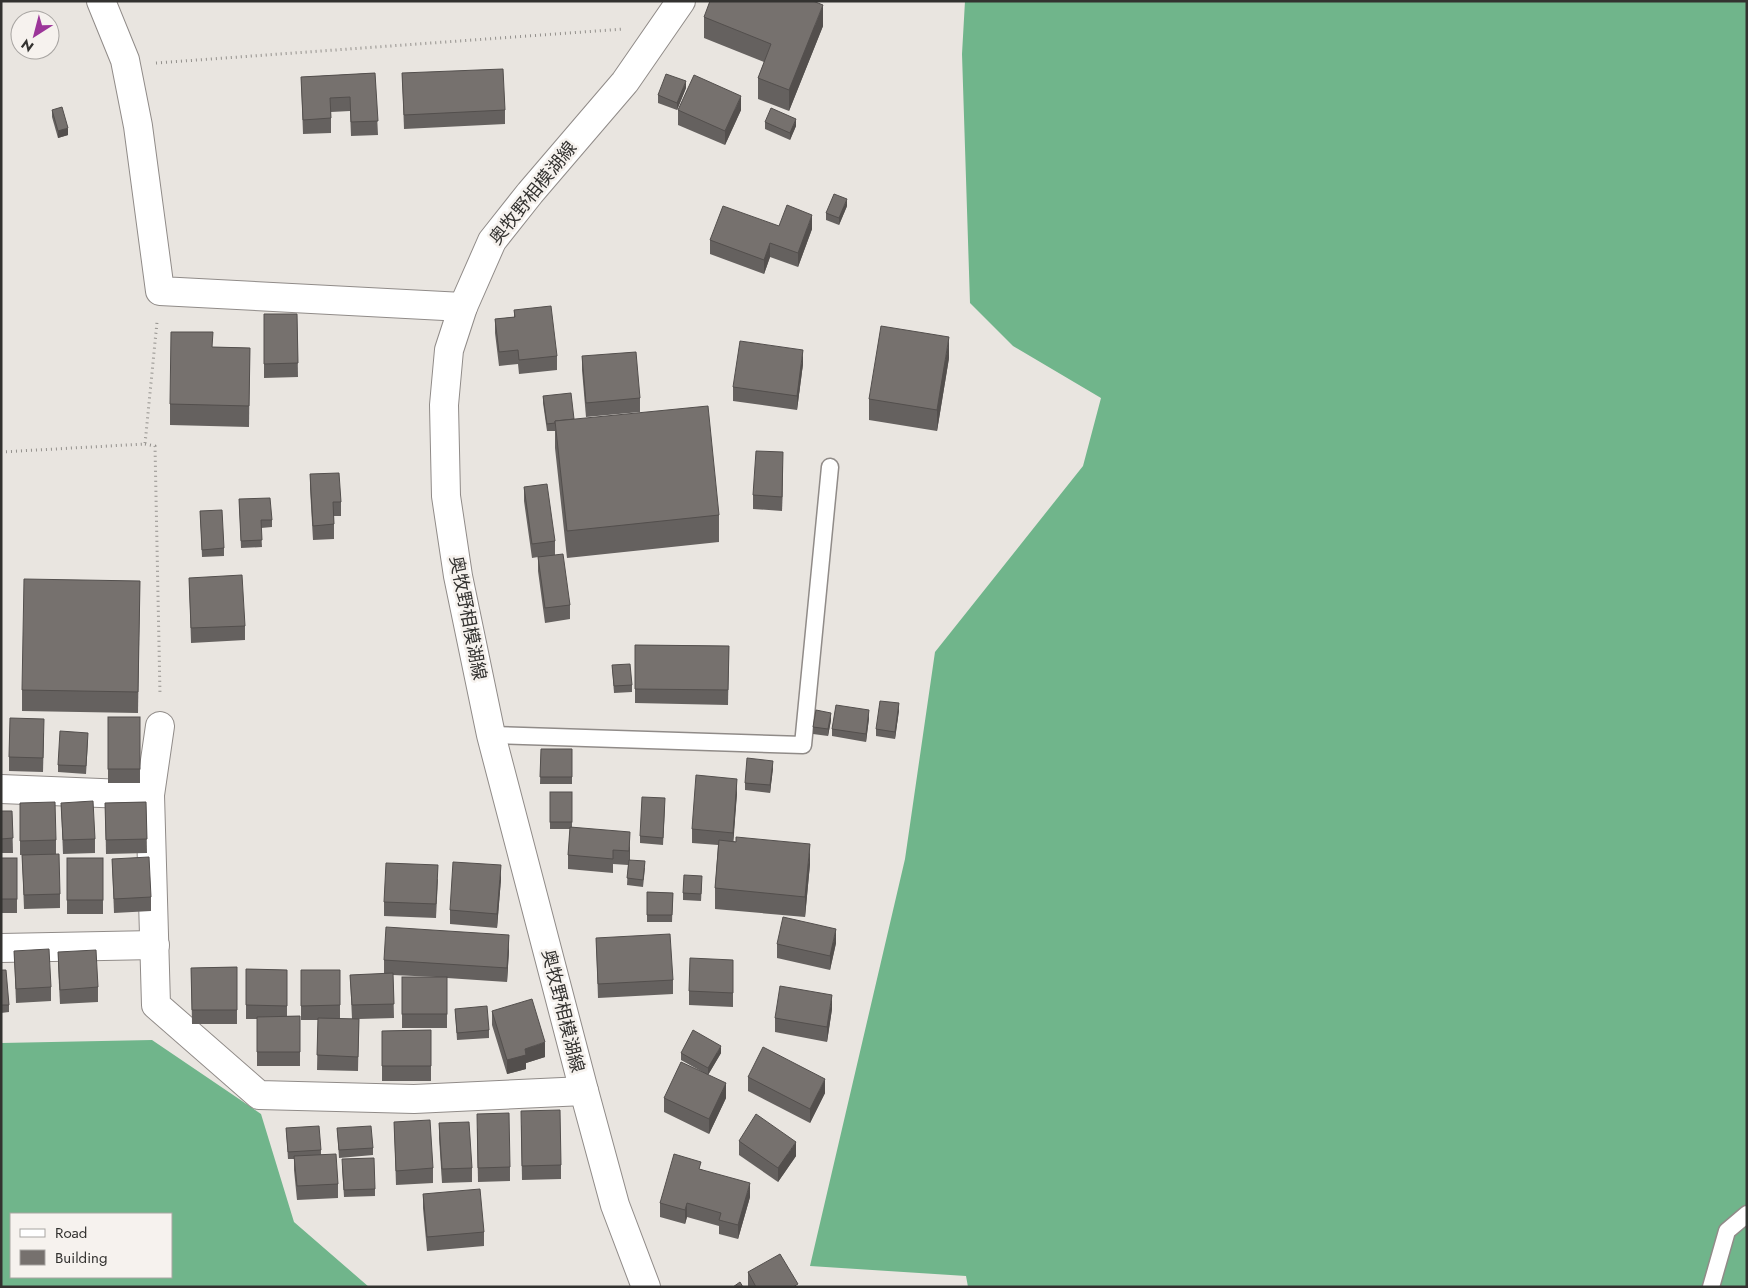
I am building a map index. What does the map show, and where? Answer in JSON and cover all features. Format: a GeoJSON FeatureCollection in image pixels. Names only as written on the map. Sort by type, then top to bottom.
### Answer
{"type":"FeatureCollection","features":[{"type":"Feature","properties":{"kind":"street"},"geometry":{"type":"LineString","coordinates":[[101,1],[126,65],[138,126],[160,291],[463,307]]}},
{"type":"Feature","properties":{"kind":"street","name":"奥牧野相模湖線"},"geometry":{"type":"LineString","coordinates":[[646,1287],[615,1205],[492,735],[458,576],[446,496],[444,405],[449,350],[463,307],[492,241],[530,193],[625,82],[681,1]]}},
{"type":"Feature","properties":{"kind":"street"},"geometry":{"type":"LineString","coordinates":[[160,726],[150,795],[156,1005],[259,1094],[414,1098],[584,1091]]}},
{"type":"Feature","properties":{"kind":"street"},"geometry":{"type":"LineString","coordinates":[[1,789],[150,795]]}},
{"type":"Feature","properties":{"kind":"street"},"geometry":{"type":"LineString","coordinates":[[1,948],[155,945]]}},
{"type":"Feature","properties":{"kind":"lane"},"geometry":{"type":"LineString","coordinates":[[492,735],[802,744],[830,467]]}},
{"type":"Feature","properties":{"kind":"lane"},"geometry":{"type":"LineString","coordinates":[[1711,1287],[1727,1231],[1747,1214]]}},
{"type":"Feature","properties":{"kind":"path"},"geometry":{"type":"LineString","coordinates":[[126,65],[664,26]]}},
{"type":"Feature","properties":{"kind":"path"},"geometry":{"type":"LineString","coordinates":[[145,444],[160,291]]}},
{"type":"Feature","properties":{"kind":"path"},"geometry":{"type":"LineString","coordinates":[[1,452],[145,444],[155,446],[160,726]]}},
{"type":"Feature","properties":{"kind":"green space"},"geometry":{"type":"Polygon","coordinates":[[[965,1],[1747,1],[1747,1287],[968,1287],[966,1276],[810,1266],[905,859],[935,652],[1083,466],[1101,398],[1013,346],[970,303],[962,54],[965,1]]]}},
{"type":"Feature","properties":{"kind":"green space"},"geometry":{"type":"Polygon","coordinates":[[[152,1040],[261,1114],[294,1222],[369,1287],[1,1287],[1,1043],[152,1040]]]}},
{"type":"Feature","properties":{"kind":"building"},"geometry":{"type":"Polygon","coordinates":[[[710,1],[813,1],[823,5],[789,90],[758,78],[771,44],[704,17],[710,1]]]}},
{"type":"Feature","properties":{"kind":"building"},"geometry":{"type":"Polygon","coordinates":[[[503,69],[505,110],[404,115],[402,73],[503,69]]]}},
{"type":"Feature","properties":{"kind":"building"},"geometry":{"type":"Polygon","coordinates":[[[375,73],[378,121],[351,122],[350,97],[330,98],[331,118],[303,120],[301,77],[375,73]]]}},
{"type":"Feature","properties":{"kind":"building"},"geometry":{"type":"Polygon","coordinates":[[[666,74],[686,81],[677,103],[658,95],[666,74]]]}},
{"type":"Feature","properties":{"kind":"building"},"geometry":{"type":"Polygon","coordinates":[[[694,75],[741,96],[725,131],[678,110],[694,75]]]}},
{"type":"Feature","properties":{"kind":"building"},"geometry":{"type":"Polygon","coordinates":[[[62,107],[68,128],[58,131],[52,110],[62,107]]]}},
{"type":"Feature","properties":{"kind":"building"},"geometry":{"type":"Polygon","coordinates":[[[771,108],[796,119],[790,133],[765,122],[771,108]]]}},
{"type":"Feature","properties":{"kind":"building"},"geometry":{"type":"Polygon","coordinates":[[[834,194],[847,199],[839,218],[826,213],[834,194]]]}},
{"type":"Feature","properties":{"kind":"building"},"geometry":{"type":"Polygon","coordinates":[[[787,205],[812,215],[798,253],[770,243],[764,260],[710,240],[723,206],[779,226],[787,205]]]}},
{"type":"Feature","properties":{"kind":"building"},"geometry":{"type":"Polygon","coordinates":[[[551,306],[557,356],[519,360],[518,350],[499,352],[495,319],[515,317],[514,310],[551,306]]]}},
{"type":"Feature","properties":{"kind":"building"},"geometry":{"type":"Polygon","coordinates":[[[264,314],[297,314],[298,363],[264,364],[264,314]]]}},
{"type":"Feature","properties":{"kind":"building"},"geometry":{"type":"Polygon","coordinates":[[[881,326],[949,337],[937,410],[869,399],[881,326]]]}},
{"type":"Feature","properties":{"kind":"building"},"geometry":{"type":"Polygon","coordinates":[[[171,332],[213,332],[212,347],[250,348],[249,406],[170,404],[171,332]]]}},
{"type":"Feature","properties":{"kind":"building"},"geometry":{"type":"Polygon","coordinates":[[[740,341],[803,350],[797,396],[733,387],[740,341]]]}},
{"type":"Feature","properties":{"kind":"building"},"geometry":{"type":"Polygon","coordinates":[[[636,352],[640,398],[586,403],[582,356],[636,352]]]}},
{"type":"Feature","properties":{"kind":"building"},"geometry":{"type":"Polygon","coordinates":[[[571,393],[574,419],[547,424],[543,396],[571,393]]]}},
{"type":"Feature","properties":{"kind":"building"},"geometry":{"type":"Polygon","coordinates":[[[708,406],[719,515],[567,531],[555,421],[708,406]]]}},
{"type":"Feature","properties":{"kind":"building"},"geometry":{"type":"Polygon","coordinates":[[[756,451],[783,452],[782,497],[753,495],[756,451]]]}},
{"type":"Feature","properties":{"kind":"building"},"geometry":{"type":"Polygon","coordinates":[[[339,473],[341,502],[333,502],[334,524],[313,526],[310,474],[339,473]]]}},
{"type":"Feature","properties":{"kind":"building"},"geometry":{"type":"Polygon","coordinates":[[[547,484],[555,541],[532,544],[524,487],[547,484]]]}},
{"type":"Feature","properties":{"kind":"building"},"geometry":{"type":"Polygon","coordinates":[[[270,498],[272,520],[261,520],[262,540],[241,541],[239,499],[270,498]]]}},
{"type":"Feature","properties":{"kind":"building"},"geometry":{"type":"Polygon","coordinates":[[[222,510],[224,548],[202,550],[200,511],[222,510]]]}},
{"type":"Feature","properties":{"kind":"building"},"geometry":{"type":"Polygon","coordinates":[[[563,554],[570,605],[545,608],[538,557],[563,554]]]}},
{"type":"Feature","properties":{"kind":"building"},"geometry":{"type":"Polygon","coordinates":[[[242,575],[245,626],[191,628],[189,578],[242,575]]]}},
{"type":"Feature","properties":{"kind":"building"},"geometry":{"type":"Polygon","coordinates":[[[24,579],[140,581],[138,692],[22,690],[24,579]]]}},
{"type":"Feature","properties":{"kind":"building"},"geometry":{"type":"Polygon","coordinates":[[[635,645],[729,646],[728,690],[635,689],[635,645]]]}},
{"type":"Feature","properties":{"kind":"building"},"geometry":{"type":"Polygon","coordinates":[[[630,664],[632,685],[614,686],[612,665],[630,664]]]}},
{"type":"Feature","properties":{"kind":"building"},"geometry":{"type":"Polygon","coordinates":[[[880,701],[899,703],[895,732],[876,729],[880,701]]]}},
{"type":"Feature","properties":{"kind":"building"},"geometry":{"type":"Polygon","coordinates":[[[836,705],[869,710],[866,734],[832,729],[836,705]]]}},
{"type":"Feature","properties":{"kind":"building"},"geometry":{"type":"Polygon","coordinates":[[[816,710],[831,713],[828,729],[813,727],[816,710]]]}},
{"type":"Feature","properties":{"kind":"building"},"geometry":{"type":"Polygon","coordinates":[[[108,717],[140,717],[140,769],[108,769],[108,717]]]}},
{"type":"Feature","properties":{"kind":"building"},"geometry":{"type":"Polygon","coordinates":[[[10,718],[44,719],[43,758],[9,757],[10,718]]]}},
{"type":"Feature","properties":{"kind":"building"},"geometry":{"type":"Polygon","coordinates":[[[60,731],[88,733],[86,766],[58,765],[60,731]]]}},
{"type":"Feature","properties":{"kind":"building"},"geometry":{"type":"Polygon","coordinates":[[[541,749],[572,749],[572,777],[540,777],[541,749]]]}},
{"type":"Feature","properties":{"kind":"building"},"geometry":{"type":"Polygon","coordinates":[[[747,758],[773,761],[770,785],[745,783],[747,758]]]}},
{"type":"Feature","properties":{"kind":"building"},"geometry":{"type":"Polygon","coordinates":[[[696,775],[737,779],[733,833],[692,829],[696,775]]]}},
{"type":"Feature","properties":{"kind":"building"},"geometry":{"type":"Polygon","coordinates":[[[550,792],[572,792],[572,822],[550,822],[550,792]]]}},
{"type":"Feature","properties":{"kind":"building"},"geometry":{"type":"Polygon","coordinates":[[[642,797],[665,798],[663,838],[640,836],[642,797]]]}},
{"type":"Feature","properties":{"kind":"building"},"geometry":{"type":"Polygon","coordinates":[[[93,801],[95,839],[63,840],[61,803],[93,801]]]}},
{"type":"Feature","properties":{"kind":"building"},"geometry":{"type":"Polygon","coordinates":[[[55,802],[56,840],[20,841],[20,803],[55,802]]]}},
{"type":"Feature","properties":{"kind":"building"},"geometry":{"type":"Polygon","coordinates":[[[146,802],[147,839],[106,840],[105,803],[146,802]]]}},
{"type":"Feature","properties":{"kind":"building"},"geometry":{"type":"Polygon","coordinates":[[[1,811],[12,811],[13,838],[1,839],[1,811]]]}},
{"type":"Feature","properties":{"kind":"building"},"geometry":{"type":"Polygon","coordinates":[[[570,827],[630,832],[629,851],[613,850],[613,859],[568,855],[570,827]]]}},
{"type":"Feature","properties":{"kind":"building"},"geometry":{"type":"Polygon","coordinates":[[[736,837],[810,844],[805,897],[715,888],[719,840],[736,842],[736,837]]]}},
{"type":"Feature","properties":{"kind":"building"},"geometry":{"type":"Polygon","coordinates":[[[59,854],[60,894],[24,895],[22,855],[59,854]]]}},
{"type":"Feature","properties":{"kind":"building"},"geometry":{"type":"Polygon","coordinates":[[[149,857],[151,897],[114,899],[112,859],[149,857]]]}},
{"type":"Feature","properties":{"kind":"building"},"geometry":{"type":"Polygon","coordinates":[[[1,858],[17,858],[17,899],[1,899],[1,858]]]}},
{"type":"Feature","properties":{"kind":"building"},"geometry":{"type":"Polygon","coordinates":[[[67,858],[103,858],[103,900],[67,900],[67,858]]]}},
{"type":"Feature","properties":{"kind":"building"},"geometry":{"type":"Polygon","coordinates":[[[629,860],[645,861],[643,880],[627,878],[629,860]]]}},
{"type":"Feature","properties":{"kind":"building"},"geometry":{"type":"Polygon","coordinates":[[[453,862],[501,865],[497,914],[450,910],[453,862]]]}},
{"type":"Feature","properties":{"kind":"building"},"geometry":{"type":"Polygon","coordinates":[[[386,863],[438,865],[436,904],[384,902],[386,863]]]}},
{"type":"Feature","properties":{"kind":"building"},"geometry":{"type":"Polygon","coordinates":[[[684,875],[702,876],[701,894],[683,893],[684,875]]]}},
{"type":"Feature","properties":{"kind":"building"},"geometry":{"type":"Polygon","coordinates":[[[647,892],[673,893],[672,915],[647,915],[647,892]]]}},
{"type":"Feature","properties":{"kind":"building"},"geometry":{"type":"Polygon","coordinates":[[[783,917],[836,929],[830,956],[777,944],[783,917]]]}},
{"type":"Feature","properties":{"kind":"building"},"geometry":{"type":"Polygon","coordinates":[[[386,927],[509,935],[507,968],[384,960],[386,927]]]}},
{"type":"Feature","properties":{"kind":"building"},"geometry":{"type":"Polygon","coordinates":[[[670,934],[673,980],[598,984],[596,938],[670,934]]]}},
{"type":"Feature","properties":{"kind":"building"},"geometry":{"type":"Polygon","coordinates":[[[49,949],[51,987],[16,989],[14,951],[49,949]]]}},
{"type":"Feature","properties":{"kind":"building"},"geometry":{"type":"Polygon","coordinates":[[[96,950],[98,987],[60,990],[58,952],[96,950]]]}},
{"type":"Feature","properties":{"kind":"building"},"geometry":{"type":"Polygon","coordinates":[[[690,958],[733,960],[733,993],[689,991],[690,958]]]}},
{"type":"Feature","properties":{"kind":"building"},"geometry":{"type":"Polygon","coordinates":[[[237,967],[237,1010],[192,1010],[191,968],[237,967]]]}},
{"type":"Feature","properties":{"kind":"building"},"geometry":{"type":"Polygon","coordinates":[[[246,969],[287,970],[287,1006],[246,1005],[246,969]]]}},
{"type":"Feature","properties":{"kind":"building"},"geometry":{"type":"Polygon","coordinates":[[[1,970],[6,970],[9,1005],[1,1005],[1,970]]]}},
{"type":"Feature","properties":{"kind":"building"},"geometry":{"type":"Polygon","coordinates":[[[301,970],[340,970],[340,1005],[301,1006],[301,970]]]}},
{"type":"Feature","properties":{"kind":"building"},"geometry":{"type":"Polygon","coordinates":[[[393,973],[394,1004],[352,1005],[350,975],[393,973]]]}},
{"type":"Feature","properties":{"kind":"building"},"geometry":{"type":"Polygon","coordinates":[[[402,977],[447,977],[447,1014],[402,1014],[402,977]]]}},
{"type":"Feature","properties":{"kind":"building"},"geometry":{"type":"Polygon","coordinates":[[[780,986],[832,995],[827,1027],[775,1018],[780,986]]]}},
{"type":"Feature","properties":{"kind":"building"},"geometry":{"type":"Polygon","coordinates":[[[532,999],[545,1042],[525,1049],[526,1055],[507,1060],[492,1011],[532,999]]]}},
{"type":"Feature","properties":{"kind":"building"},"geometry":{"type":"Polygon","coordinates":[[[487,1006],[489,1030],[457,1033],[455,1009],[487,1006]]]}},
{"type":"Feature","properties":{"kind":"building"},"geometry":{"type":"Polygon","coordinates":[[[300,1016],[300,1052],[257,1052],[257,1017],[300,1016]]]}},
{"type":"Feature","properties":{"kind":"building"},"geometry":{"type":"Polygon","coordinates":[[[318,1018],[359,1019],[358,1057],[317,1055],[318,1018]]]}},
{"type":"Feature","properties":{"kind":"building"},"geometry":{"type":"Polygon","coordinates":[[[431,1030],[431,1066],[382,1066],[382,1031],[431,1030]]]}},
{"type":"Feature","properties":{"kind":"building"},"geometry":{"type":"Polygon","coordinates":[[[693,1030],[721,1046],[708,1068],[681,1053],[693,1030]]]}},
{"type":"Feature","properties":{"kind":"building"},"geometry":{"type":"Polygon","coordinates":[[[763,1047],[825,1079],[810,1109],[748,1077],[763,1047]]]}},
{"type":"Feature","properties":{"kind":"building"},"geometry":{"type":"Polygon","coordinates":[[[681,1062],[726,1083],[709,1119],[664,1098],[681,1062]]]}},
{"type":"Feature","properties":{"kind":"building"},"geometry":{"type":"Polygon","coordinates":[[[560,1110],[561,1165],[522,1166],[521,1111],[560,1110]]]}},
{"type":"Feature","properties":{"kind":"building"},"geometry":{"type":"Polygon","coordinates":[[[509,1113],[510,1167],[478,1168],[477,1114],[509,1113]]]}},
{"type":"Feature","properties":{"kind":"building"},"geometry":{"type":"Polygon","coordinates":[[[756,1114],[796,1142],[778,1168],[739,1141],[756,1114]]]}},
{"type":"Feature","properties":{"kind":"building"},"geometry":{"type":"Polygon","coordinates":[[[430,1120],[433,1168],[396,1171],[394,1122],[430,1120]]]}},
{"type":"Feature","properties":{"kind":"building"},"geometry":{"type":"Polygon","coordinates":[[[469,1122],[472,1168],[442,1169],[439,1123],[469,1122]]]}},
{"type":"Feature","properties":{"kind":"building"},"geometry":{"type":"Polygon","coordinates":[[[319,1126],[321,1150],[288,1152],[286,1128],[319,1126]]]}},
{"type":"Feature","properties":{"kind":"building"},"geometry":{"type":"Polygon","coordinates":[[[371,1126],[373,1148],[339,1150],[337,1128],[371,1126]]]}},
{"type":"Feature","properties":{"kind":"building"},"geometry":{"type":"Polygon","coordinates":[[[336,1154],[338,1184],[297,1186],[294,1156],[336,1154]]]}},
{"type":"Feature","properties":{"kind":"building"},"geometry":{"type":"Polygon","coordinates":[[[674,1154],[701,1162],[699,1169],[750,1183],[738,1225],[719,1220],[721,1213],[687,1203],[685,1210],[660,1203],[674,1154]]]}},
{"type":"Feature","properties":{"kind":"building"},"geometry":{"type":"Polygon","coordinates":[[[374,1158],[375,1189],[344,1190],[342,1159],[374,1158]]]}},
{"type":"Feature","properties":{"kind":"building"},"geometry":{"type":"Polygon","coordinates":[[[480,1189],[484,1232],[427,1237],[423,1194],[480,1189]]]}},
{"type":"Feature","properties":{"kind":"building"},"geometry":{"type":"Polygon","coordinates":[[[780,1254],[798,1284],[793,1287],[756,1287],[748,1272],[780,1254]]]}},
{"type":"Feature","properties":{"kind":"building"},"geometry":{"type":"Polygon","coordinates":[[[740,1282],[743,1287],[733,1287],[740,1282]]]}}]}
